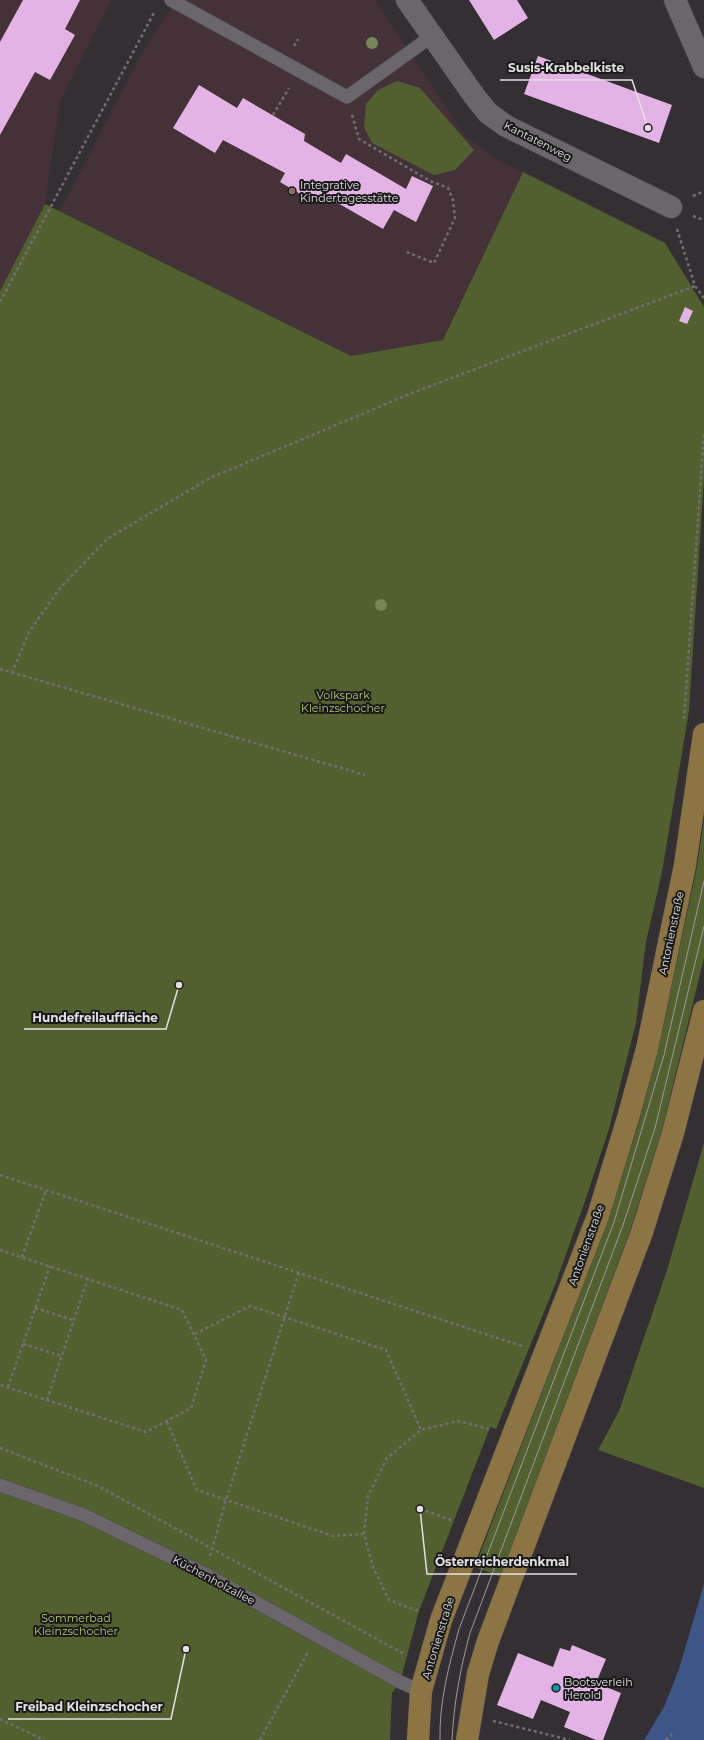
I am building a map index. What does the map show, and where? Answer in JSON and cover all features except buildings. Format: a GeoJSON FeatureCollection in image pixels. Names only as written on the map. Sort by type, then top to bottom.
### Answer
{"type":"FeatureCollection","features":[{"type":"Feature","properties":{"kind":"main road","name":"Antonienstraße"},"geometry":{"type":"LineString","coordinates":[[418,1740],[421,1691],[440,1620],[598,1216],[628,1118],[647,1049],[685,865],[704,734]]}},
{"type":"Feature","properties":{"kind":"main road"},"geometry":{"type":"LineString","coordinates":[[467,1740],[470,1714],[478,1674],[488,1641],[642,1232],[673,1133],[704,1011]]}},
{"type":"Feature","properties":{"kind":"street","name":"Kantatenweg"},"geometry":{"type":"LineString","coordinates":[[407,0],[474,97],[488,113],[506,126],[671,207]]}},
{"type":"Feature","properties":{"kind":"street"},"geometry":{"type":"LineString","coordinates":[[675,0],[704,67]]}},
{"type":"Feature","properties":{"kind":"lane"},"geometry":{"type":"LineString","coordinates":[[171,0],[347,97],[432,36]]}},
{"type":"Feature","properties":{"kind":"lane","name":"Küchenholzallee"},"geometry":{"type":"LineString","coordinates":[[0,1485],[84,1515],[205,1574],[400,1682],[421,1691]]}},
{"type":"Feature","properties":{"kind":"path"},"geometry":{"type":"LineString","coordinates":[[0,302],[158,5]]}},
{"type":"Feature","properties":{"kind":"path"},"geometry":{"type":"LineString","coordinates":[[273,116],[299,70]]}},
{"type":"Feature","properties":{"kind":"path"},"geometry":{"type":"LineString","coordinates":[[347,97],[359,140],[430,180],[448,188],[453,200],[455,218],[434,263],[404,251]]}},
{"type":"Feature","properties":{"kind":"path"},"geometry":{"type":"LineString","coordinates":[[671,207],[694,286],[704,298]]}},
{"type":"Feature","properties":{"kind":"path"},"geometry":{"type":"LineString","coordinates":[[12,673],[29,632],[60,588],[107,539],[210,478],[412,393],[694,286]]}},
{"type":"Feature","properties":{"kind":"path"},"geometry":{"type":"LineString","coordinates":[[684,723],[704,432]]}},
{"type":"Feature","properties":{"kind":"path"},"geometry":{"type":"LineString","coordinates":[[0,669],[365,775]]}},
{"type":"Feature","properties":{"kind":"path"},"geometry":{"type":"LineString","coordinates":[[0,1175],[524,1347],[527,1340]]}},
{"type":"Feature","properties":{"kind":"path"},"geometry":{"type":"LineString","coordinates":[[22,1257],[46,1190]]}},
{"type":"Feature","properties":{"kind":"path"},"geometry":{"type":"LineString","coordinates":[[0,1250],[182,1310],[206,1360],[191,1408],[146,1432],[0,1385]]}},
{"type":"Feature","properties":{"kind":"path"},"geometry":{"type":"LineString","coordinates":[[8,1388],[50,1266]]}},
{"type":"Feature","properties":{"kind":"path"},"geometry":{"type":"LineString","coordinates":[[215,1537],[299,1272]]}},
{"type":"Feature","properties":{"kind":"path"},"geometry":{"type":"LineString","coordinates":[[47,1400],[88,1278]]}},
{"type":"Feature","properties":{"kind":"path"},"geometry":{"type":"LineString","coordinates":[[194,1334],[250,1306],[386,1350],[421,1430]]}},
{"type":"Feature","properties":{"kind":"path"},"geometry":{"type":"LineString","coordinates":[[35,1308],[74,1320]]}},
{"type":"Feature","properties":{"kind":"path"},"geometry":{"type":"LineString","coordinates":[[23,1344],[62,1356]]}},
{"type":"Feature","properties":{"kind":"path"},"geometry":{"type":"LineString","coordinates":[[419,1611],[389,1600],[373,1567],[364,1534],[368,1496],[387,1458],[421,1430],[458,1421],[489,1430],[492,1423]]}},
{"type":"Feature","properties":{"kind":"path"},"geometry":{"type":"LineString","coordinates":[[167,1422],[197,1490],[332,1536],[364,1534]]}},
{"type":"Feature","properties":{"kind":"path"},"geometry":{"type":"LineString","coordinates":[[0,1448],[98,1486],[406,1655]]}},
{"type":"Feature","properties":{"kind":"path"},"geometry":{"type":"LineString","coordinates":[[420,1509],[454,1521]]}},
{"type":"Feature","properties":{"kind":"path"},"geometry":{"type":"LineString","coordinates":[[451,1528],[457,1514]]}},
{"type":"Feature","properties":{"kind":"path"},"geometry":{"type":"LineString","coordinates":[[417,1618],[422,1604]]}},
{"type":"Feature","properties":{"kind":"path"},"geometry":{"type":"LineString","coordinates":[[400,1682],[408,1648]]}},
{"type":"Feature","properties":{"kind":"path"},"geometry":{"type":"LineString","coordinates":[[260,1740],[302,1663]]}},
{"type":"Feature","properties":{"kind":"path"},"geometry":{"type":"LineString","coordinates":[[470,1714],[498,1723],[570,1740]]}},
{"type":"Feature","properties":{"kind":"path"},"geometry":{"type":"LineString","coordinates":[[0,1719],[44,1740]]}},
{"type":"Feature","properties":{"kind":"path"},"geometry":{"type":"LineString","coordinates":[[666,1740],[672,1734]]}},
{"type":"Feature","properties":{"kind":"shaded area"},"geometry":{"type":"Polygon","coordinates":[[[0,0],[111,0],[60,101],[45,204],[0,291],[0,0]]]}},
{"type":"Feature","properties":{"kind":"shaded area","name":"Integrative Kindertagesstätte"},"geometry":{"type":"Polygon","coordinates":[[[176,0],[375,0],[467,138],[502,162],[523,172],[443,340],[351,356],[60,211],[141,55],[176,0]]]}},
{"type":"Feature","properties":{"kind":"green space"},"geometry":{"type":"Polygon","coordinates":[[[397,81],[420,88],[474,150],[455,170],[434,175],[372,143],[364,127],[366,104],[378,90],[397,81]]]}},
{"type":"Feature","properties":{"kind":"green space","name":"Volkspark Kleinzschocher"},"geometry":{"type":"Polygon","coordinates":[[[523,172],[665,243],[704,307],[704,478],[689,711],[662,872],[646,942],[636,1023],[609,1129],[585,1201],[555,1285],[496,1429],[490,1427],[419,1611],[400,1682],[392,1693],[390,1740],[0,1740],[0,291],[45,204],[351,356],[443,340],[523,172]]]}},
{"type":"Feature","properties":{"kind":"green space"},"geometry":{"type":"Polygon","coordinates":[[[704,820],[704,958],[662,1130],[631,1228],[501,1577],[475,1567],[608,1219],[639,1122],[657,1052],[697,867],[704,820]]]}},
{"type":"Feature","properties":{"kind":"green space"},"geometry":{"type":"Polygon","coordinates":[[[704,1143],[704,1488],[598,1450],[619,1411],[667,1270],[704,1143]]]}},
{"type":"Feature","properties":{"kind":"water"},"geometry":{"type":"Polygon","coordinates":[[[704,1584],[704,1740],[644,1740],[664,1707],[679,1669],[704,1584]]]}},
{"type":"Feature","properties":{"kind":"tram line"},"geometry":{"type":"LineString","coordinates":[[440,1740],[443,1698],[448,1670],[459,1629],[614,1222],[664,1055],[704,881]]}},
{"type":"Feature","properties":{"kind":"tram line"},"geometry":{"type":"LineString","coordinates":[[452,1740],[458,1686],[470,1633],[623,1225],[655,1128],[704,926]]}},
{"type":"Feature","properties":{"kind":"place","name":"Susis-Krabbelkiste"},"geometry":{"type":"Point","coordinates":[648,128]}},
{"type":"Feature","properties":{"kind":"place","name":"Integrative Kindertagesstätte"},"geometry":{"type":"Point","coordinates":[292,191]}},
{"type":"Feature","properties":{"kind":"place","name":"Hundefreilauffläche"},"geometry":{"type":"Point","coordinates":[179,985]}},
{"type":"Feature","properties":{"kind":"place","name":"Österreicherdenkmal"},"geometry":{"type":"Point","coordinates":[420,1509]}},
{"type":"Feature","properties":{"kind":"place","name":"Freibad Kleinzschocher"},"geometry":{"type":"Point","coordinates":[186,1649]}},
{"type":"Feature","properties":{"kind":"place","name":"Bootsverleih Herold"},"geometry":{"type":"Point","coordinates":[556,1688]}},
{"type":"Feature","properties":{"kind":"park label","name":"Sommerbad Kleinzschocher"},"geometry":{"type":"Point","coordinates":[76,1624]}}]}
